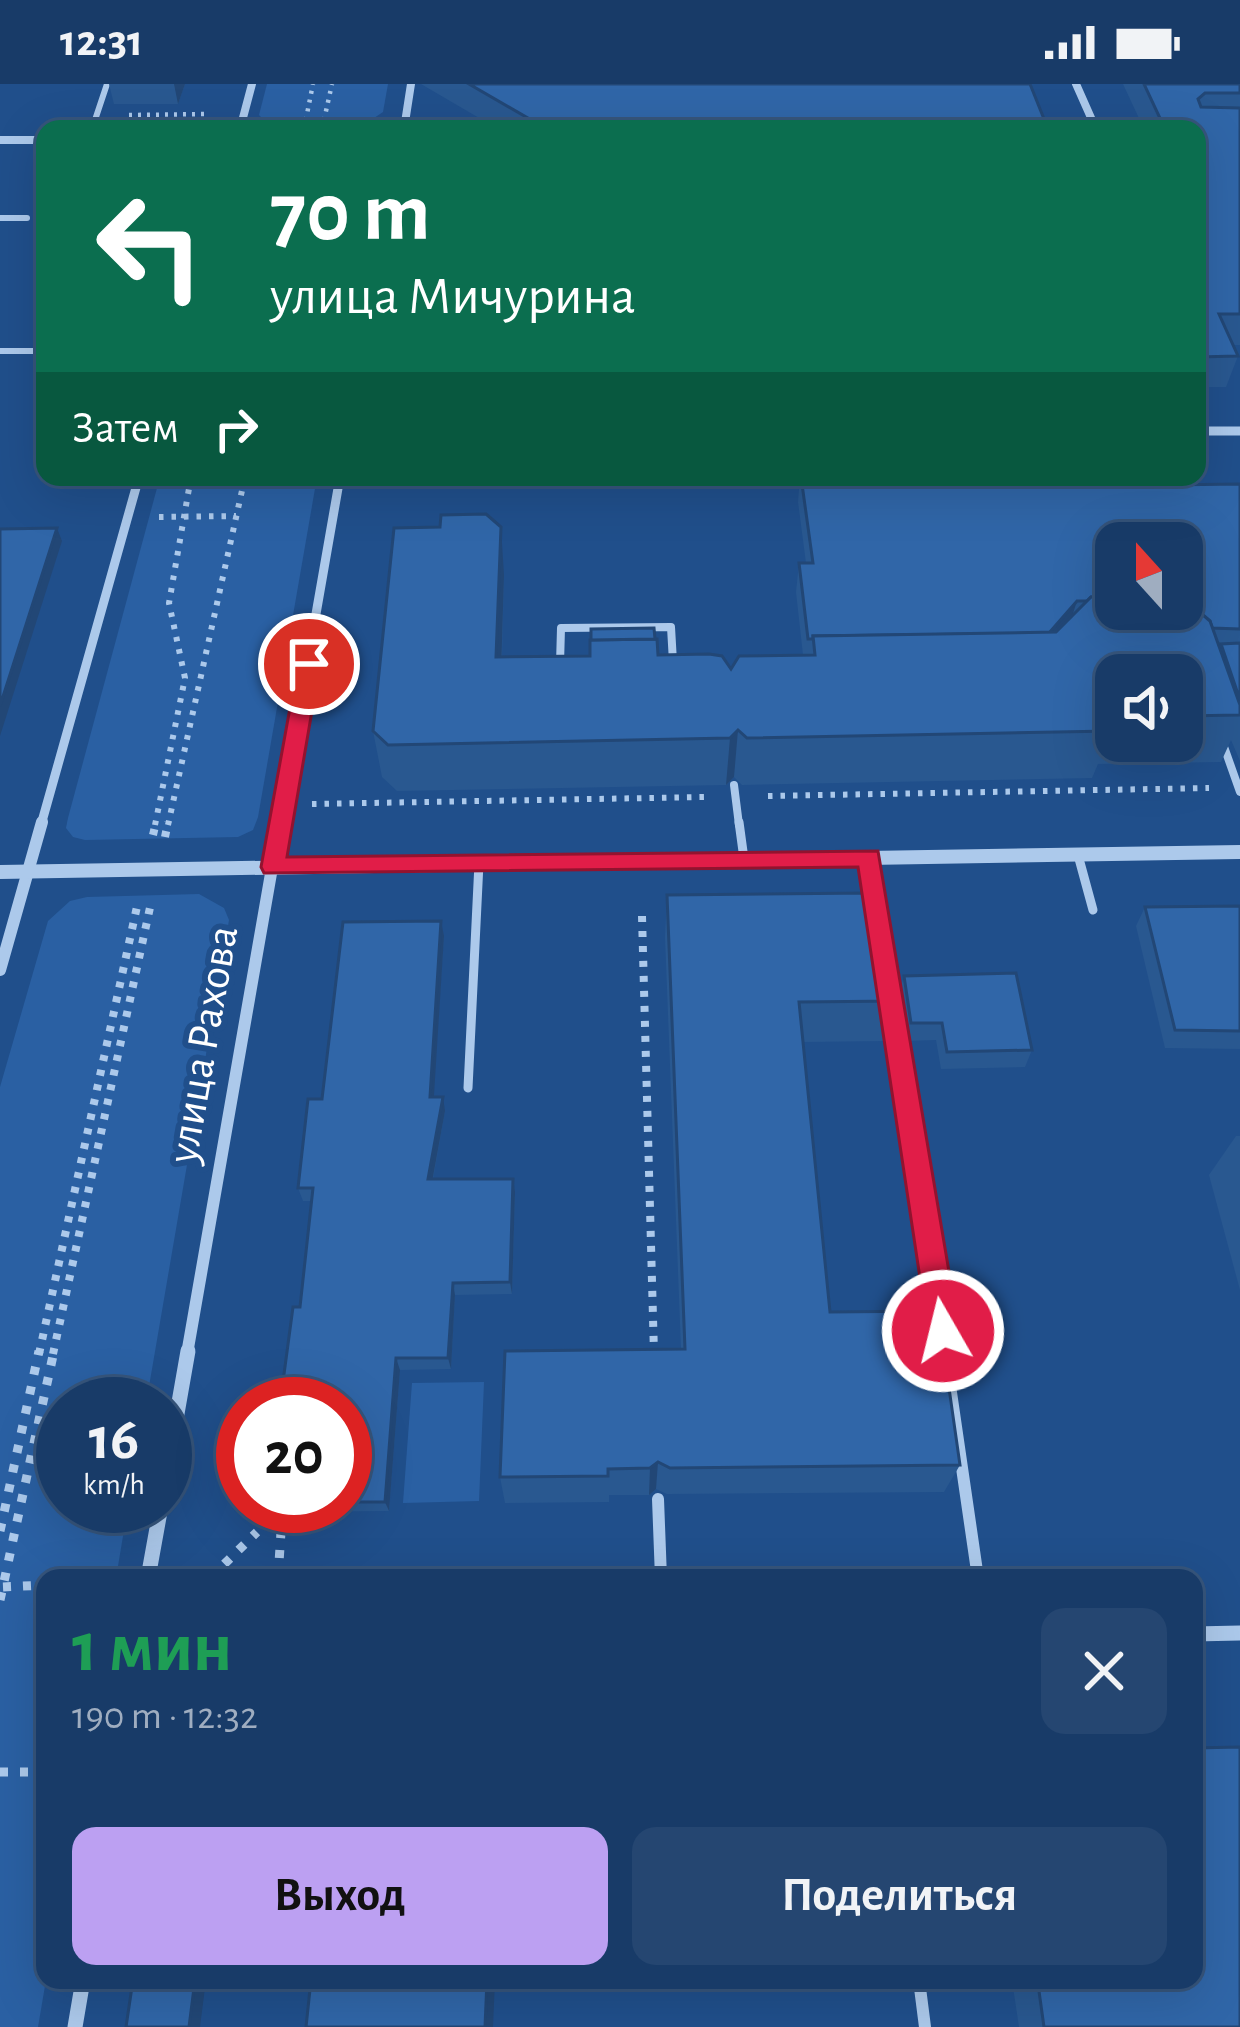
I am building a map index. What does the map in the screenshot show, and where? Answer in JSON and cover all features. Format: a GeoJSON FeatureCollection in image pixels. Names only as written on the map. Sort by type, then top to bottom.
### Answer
{"type":"FeatureCollection","features":[{"type":"Feature","properties":{"kind":"street"},"geometry":{"type":"LineString","coordinates":[[243,120],[253,84]]}},
{"type":"Feature","properties":{"kind":"street"},"geometry":{"type":"LineString","coordinates":[[406,120],[412,84]]}},
{"type":"Feature","properties":{"kind":"street"},"geometry":{"type":"LineString","coordinates":[[1076,84],[1092,120]]}},
{"type":"Feature","properties":{"kind":"street"},"geometry":{"type":"LineString","coordinates":[[0,140],[36,140]]}},
{"type":"Feature","properties":{"kind":"street"},"geometry":{"type":"LineString","coordinates":[[1206,431],[1240,431]]}},
{"type":"Feature","properties":{"kind":"street"},"geometry":{"type":"LineString","coordinates":[[0,970],[136,486]]}},
{"type":"Feature","properties":{"kind":"street","name":"улица Рахова"},"geometry":{"type":"LineString","coordinates":[[184,1377],[338,486]]}},
{"type":"Feature","properties":{"kind":"street"},"geometry":{"type":"LineString","coordinates":[[0,872],[1240,852]]}},
{"type":"Feature","properties":{"kind":"street"},"geometry":{"type":"LineString","coordinates":[[150,1569],[156,1533]]}},
{"type":"Feature","properties":{"kind":"street"},"geometry":{"type":"LineString","coordinates":[[1203,1634],[1240,1633]]}},
{"type":"Feature","properties":{"kind":"street"},"geometry":{"type":"LineString","coordinates":[[75,2027],[81,1989]]}},
{"type":"Feature","properties":{"kind":"lane"},"geometry":{"type":"LineString","coordinates":[[95,120],[106,84]]}},
{"type":"Feature","properties":{"kind":"lane"},"geometry":{"type":"LineString","coordinates":[[0,218],[27,218]]}},
{"type":"Feature","properties":{"kind":"lane"},"geometry":{"type":"LineString","coordinates":[[0,351],[36,351]]}},
{"type":"Feature","properties":{"kind":"lane"},"geometry":{"type":"LineString","coordinates":[[560,680],[561,628],[671,626],[673,679]]}},
{"type":"Feature","properties":{"kind":"lane"},"geometry":{"type":"LineString","coordinates":[[1216,722],[1240,792]]}},
{"type":"Feature","properties":{"kind":"lane"},"geometry":{"type":"LineString","coordinates":[[734,785],[744,860]]}},
{"type":"Feature","properties":{"kind":"lane"},"geometry":{"type":"LineString","coordinates":[[1078,855],[1093,910]]}},
{"type":"Feature","properties":{"kind":"lane"},"geometry":{"type":"LineString","coordinates":[[869,857],[977,1569]]}},
{"type":"Feature","properties":{"kind":"lane"},"geometry":{"type":"LineString","coordinates":[[468,1088],[479,863]]}},
{"type":"Feature","properties":{"kind":"lane"},"geometry":{"type":"LineString","coordinates":[[658,1499],[662,1569]]}},
{"type":"Feature","properties":{"kind":"lane"},"geometry":{"type":"LineString","coordinates":[[921,1989],[925,2027]]}},
{"type":"Feature","properties":{"kind":"path"},"geometry":{"type":"LineString","coordinates":[[306,120],[313,84]]}},
{"type":"Feature","properties":{"kind":"path"},"geometry":{"type":"LineString","coordinates":[[324,120],[332,84]]}},
{"type":"Feature","properties":{"kind":"path"},"geometry":{"type":"LineString","coordinates":[[117,115],[230,113]]}},
{"type":"Feature","properties":{"kind":"path"},"geometry":{"type":"LineString","coordinates":[[0,1531],[185,678],[170,603],[189,486]]}},
{"type":"Feature","properties":{"kind":"path"},"geometry":{"type":"LineString","coordinates":[[165,838],[243,486]]}},
{"type":"Feature","properties":{"kind":"path"},"geometry":{"type":"LineString","coordinates":[[149,517],[236,516]]}},
{"type":"Feature","properties":{"kind":"path"},"geometry":{"type":"LineString","coordinates":[[0,1600],[152,895]]}},
{"type":"Feature","properties":{"kind":"path"},"geometry":{"type":"LineString","coordinates":[[642,916],[655,1382]]}},
{"type":"Feature","properties":{"kind":"path"},"geometry":{"type":"LineString","coordinates":[[219,1569],[256,1533]]}},
{"type":"Feature","properties":{"kind":"path"},"geometry":{"type":"LineString","coordinates":[[279,1569],[281,1533]]}},
{"type":"Feature","properties":{"kind":"path"},"geometry":{"type":"LineString","coordinates":[[3,1587],[36,1586]]}},
{"type":"Feature","properties":{"kind":"path"},"geometry":{"type":"LineString","coordinates":[[0,1772],[36,1772]]}},
{"type":"Feature","properties":{"kind":"shaded area"},"geometry":{"type":"Polygon","coordinates":[[[267,84],[388,84],[383,112],[374,118],[264,120],[259,115],[267,84]]]}},
{"type":"Feature","properties":{"kind":"shaded area"},"geometry":{"type":"Polygon","coordinates":[[[158,486],[315,486],[253,830],[238,837],[85,840],[73,837],[66,828],[158,486]]]}},
{"type":"Feature","properties":{"kind":"shaded area"},"geometry":{"type":"Polygon","coordinates":[[[199,894],[224,908],[229,920],[151,1377],[36,1377],[36,1533],[124,1533],[118,1569],[36,1569],[36,1989],[44,1989],[38,2027],[0,2027],[0,1087],[48,921],[70,901],[199,894]]]}},
{"type":"Feature","properties":{"kind":"shaded area"},"geometry":{"type":"Polygon","coordinates":[[[484,1382],[479,1501],[403,1503],[412,1383],[484,1382]]]}},
{"type":"Feature","properties":{"kind":"building"},"geometry":{"type":"Polygon","coordinates":[[[469,84],[1030,84],[1044,120],[531,120],[469,84]]]}},
{"type":"Feature","properties":{"kind":"building"},"geometry":{"type":"Polygon","coordinates":[[[1144,84],[1240,84],[1240,93],[1205,93],[1198,99],[1201,107],[1240,108],[1240,314],[1219,314],[1238,356],[1206,357],[1206,120],[1161,120],[1144,84]]]}},
{"type":"Feature","properties":{"kind":"building"},"geometry":{"type":"Polygon","coordinates":[[[1240,484],[1240,629],[1212,628],[1203,615],[1203,522],[1095,522],[1095,597],[1077,601],[1049,633],[808,639],[799,563],[813,563],[802,486],[1240,484]]]}},
{"type":"Feature","properties":{"kind":"building"},"geometry":{"type":"Polygon","coordinates":[[[486,514],[501,527],[496,657],[590,656],[590,640],[657,639],[658,655],[722,656],[731,669],[739,656],[815,655],[813,636],[1056,632],[1095,597],[1095,630],[1203,630],[1203,615],[1210,621],[1240,715],[1203,716],[1203,654],[1095,654],[1095,731],[747,738],[738,730],[730,738],[388,745],[373,731],[394,528],[440,527],[441,515],[486,514]]]}},
{"type":"Feature","properties":{"kind":"building"},"geometry":{"type":"Polygon","coordinates":[[[57,528],[0,706],[0,529],[57,528]]]}},
{"type":"Feature","properties":{"kind":"building"},"geometry":{"type":"Polygon","coordinates":[[[654,628],[655,639],[591,640],[591,629],[654,628]]]}},
{"type":"Feature","properties":{"kind":"building"},"geometry":{"type":"Polygon","coordinates":[[[1240,643],[1240,700],[1221,644],[1240,643]]]}},
{"type":"Feature","properties":{"kind":"building"},"geometry":{"type":"Polygon","coordinates":[[[870,893],[878,954],[891,953],[898,1001],[799,1002],[830,1312],[938,1311],[960,1465],[670,1468],[658,1462],[650,1468],[608,1469],[608,1476],[500,1477],[505,1351],[685,1349],[667,895],[870,893]]]}},
{"type":"Feature","properties":{"kind":"building"},"geometry":{"type":"Polygon","coordinates":[[[1240,906],[1240,1031],[1175,1030],[1145,907],[1240,906]]]}},
{"type":"Feature","properties":{"kind":"building"},"geometry":{"type":"Polygon","coordinates":[[[441,921],[430,1097],[443,1097],[428,1179],[513,1179],[510,1282],[453,1283],[448,1358],[396,1358],[385,1502],[372,1502],[372,1377],[284,1377],[293,1307],[300,1307],[313,1188],[298,1188],[308,1099],[322,1099],[343,922],[441,921]]]}},
{"type":"Feature","properties":{"kind":"building"},"geometry":{"type":"Polygon","coordinates":[[[1016,973],[1032,1050],[947,1052],[942,1023],[911,1023],[904,976],[1016,973]]]}},
{"type":"Feature","properties":{"kind":"building"},"geometry":{"type":"Polygon","coordinates":[[[1240,1747],[1240,2027],[1044,2027],[1039,1989],[1203,1989],[1203,1748],[1240,1747]]]}},
{"type":"Feature","properties":{"kind":"building"},"geometry":{"type":"Polygon","coordinates":[[[132,1989],[194,1989],[189,2027],[126,2027],[132,1989]]]}},
{"type":"Feature","properties":{"kind":"building"},"geometry":{"type":"Polygon","coordinates":[[[310,1989],[487,1989],[485,2027],[306,2027],[310,1989]]]}},
{"type":"Feature","properties":{"kind":"route"},"geometry":{"type":"LineString","coordinates":[[309,664],[273,867],[869,857],[943,1331]]}}]}
